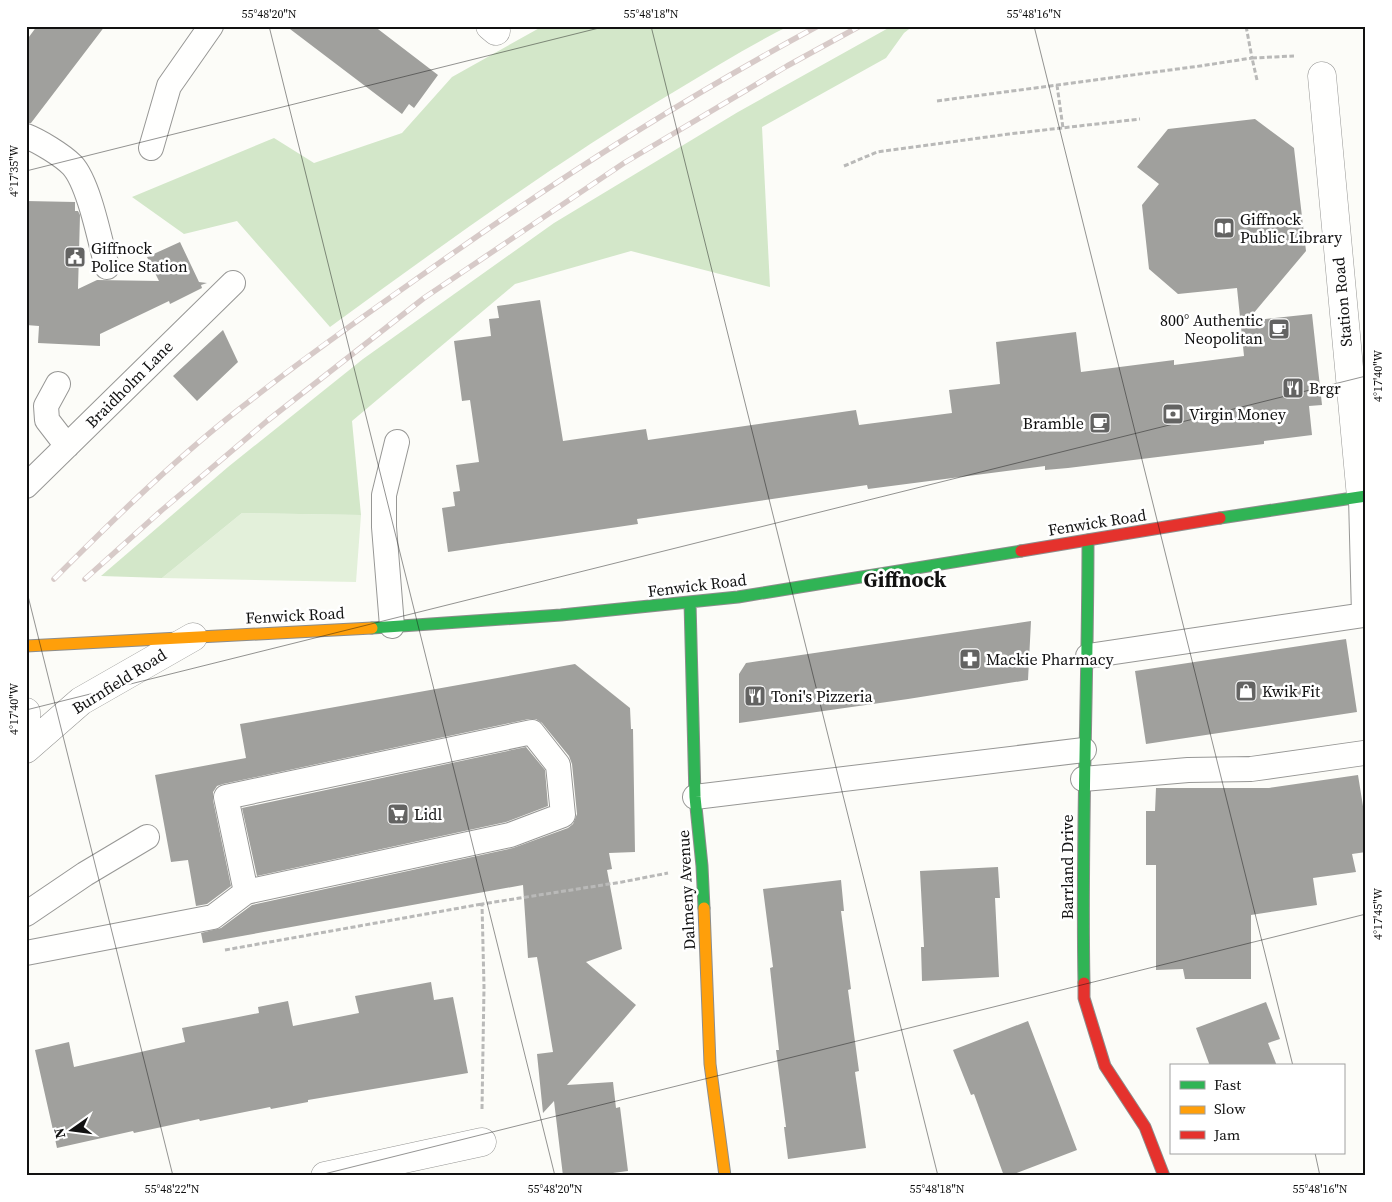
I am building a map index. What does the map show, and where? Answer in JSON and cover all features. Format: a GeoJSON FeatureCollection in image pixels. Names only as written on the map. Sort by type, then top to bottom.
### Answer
{"type":"FeatureCollection","features":[{"type":"Feature","properties":{"kind":"main road","name":"Fenwick Road"},"geometry":{"type":"LineString","coordinates":[[26,646],[528,618],[690,602],[747,595],[1363,496]]}},
{"type":"Feature","properties":{"kind":"main road","name":"Barrland Drive"},"geometry":{"type":"LineString","coordinates":[[1088,540],[1088,656],[1083,779],[1082,901],[1084,998],[1105,1066],[1144,1127],[1164,1176]]}},
{"type":"Feature","properties":{"kind":"main road","name":"Dalmeny Avenue"},"geometry":{"type":"LineString","coordinates":[[690,602],[695,797],[702,866],[710,1064],[725,1176]]}},
{"type":"Feature","properties":{"kind":"street","name":"Station Road"},"geometry":{"type":"LineString","coordinates":[[1322,76],[1363,496]]}},
{"type":"Feature","properties":{"kind":"street","name":"Burnfield Road"},"geometry":{"type":"LineString","coordinates":[[26,750],[82,702],[193,637]]}},
{"type":"Feature","properties":{"kind":"street"},"geometry":{"type":"LineString","coordinates":[[26,712],[26,718]]}},
{"type":"Feature","properties":{"kind":"street"},"geometry":{"type":"LineString","coordinates":[[325,1176],[482,1142]]}},
{"type":"Feature","properties":{"kind":"lane"},"geometry":{"type":"LineString","coordinates":[[151,148],[169,86],[212,26]]}},
{"type":"Feature","properties":{"kind":"lane"},"geometry":{"type":"LineString","coordinates":[[26,136],[38,141],[72,165],[86,190],[107,267]]}},
{"type":"Feature","properties":{"kind":"lane","name":"Braidholm Lane"},"geometry":{"type":"LineString","coordinates":[[26,486],[232,283]]}},
{"type":"Feature","properties":{"kind":"lane"},"geometry":{"type":"LineString","coordinates":[[58,384],[46,406],[47,420],[67,446]]}},
{"type":"Feature","properties":{"kind":"lane"},"geometry":{"type":"LineString","coordinates":[[392,626],[384,527],[384,495],[397,442]]}},
{"type":"Feature","properties":{"kind":"lane"},"geometry":{"type":"LineString","coordinates":[[1088,656],[1364,615],[1363,496]]}},
{"type":"Feature","properties":{"kind":"lane"},"geometry":{"type":"LineString","coordinates":[[29,952],[213,917],[246,892],[510,835],[563,815],[558,765],[532,732],[226,797],[246,892]]}},
{"type":"Feature","properties":{"kind":"lane"},"geometry":{"type":"LineString","coordinates":[[695,797],[1084,750]]}},
{"type":"Feature","properties":{"kind":"lane"},"geometry":{"type":"LineString","coordinates":[[1083,779],[1188,770],[1251,769],[1364,753]]}},
{"type":"Feature","properties":{"kind":"lane"},"geometry":{"type":"LineString","coordinates":[[26,914],[85,874],[147,838]]}},
{"type":"Feature","properties":{"kind":"path"},"geometry":{"type":"LineString","coordinates":[[1246,26],[1257,80]]}},
{"type":"Feature","properties":{"kind":"path"},"geometry":{"type":"LineString","coordinates":[[937,101],[1252,58],[1300,55]]}},
{"type":"Feature","properties":{"kind":"path"},"geometry":{"type":"LineString","coordinates":[[1058,85],[1063,128]]}},
{"type":"Feature","properties":{"kind":"path"},"geometry":{"type":"LineString","coordinates":[[844,166],[877,152],[1140,119]]}},
{"type":"Feature","properties":{"kind":"path"},"geometry":{"type":"LineString","coordinates":[[220,951],[482,904],[622,882],[702,866]]}},
{"type":"Feature","properties":{"kind":"path"},"geometry":{"type":"LineString","coordinates":[[482,904],[484,996],[482,1142]]}},
{"type":"Feature","properties":{"kind":"green space"},"geometry":{"type":"Polygon","coordinates":[[[543,26],[789,26],[718,65],[632,117],[544,175],[330,327],[237,221],[184,234],[132,197],[274,138],[314,163],[402,133],[452,77],[543,26]]]}},
{"type":"Feature","properties":{"kind":"green space"},"geometry":{"type":"Polygon","coordinates":[[[892,26],[913,26],[904,33],[886,58],[762,127],[770,287],[631,251],[515,284],[352,421],[361,515],[242,513],[162,578],[101,576],[228,467],[363,359],[554,223],[738,112],[892,26]]]}},
{"type":"Feature","properties":{"kind":"green space"},"geometry":{"type":"Polygon","coordinates":[[[242,513],[361,515],[356,582],[162,578],[242,513]]]}},
{"type":"Feature","properties":{"kind":"building"},"geometry":{"type":"Polygon","coordinates":[[[37,26],[105,26],[31,123],[26,123],[26,41],[37,26]]]}},
{"type":"Feature","properties":{"kind":"building"},"geometry":{"type":"Polygon","coordinates":[[[286,26],[374,26],[438,75],[414,108],[409,104],[402,114],[286,26]]]}},
{"type":"Feature","properties":{"kind":"building"},"geometry":{"type":"Polygon","coordinates":[[[1255,119],[1294,148],[1306,251],[1247,321],[1312,314],[1322,405],[1309,406],[1312,435],[1264,441],[1264,444],[1068,468],[1045,470],[1045,466],[868,489],[867,485],[637,519],[638,524],[448,552],[442,508],[455,506],[453,492],[460,491],[456,465],[479,462],[470,400],[462,401],[454,341],[491,336],[489,319],[499,318],[497,306],[540,300],[563,441],[646,429],[648,440],[856,410],[859,425],[952,413],[949,390],[1000,384],[996,342],[1076,332],[1081,372],[1174,360],[1174,365],[1244,356],[1237,288],[1178,294],[1149,269],[1142,205],[1159,184],[1137,167],[1168,129],[1255,119]]]}},
{"type":"Feature","properties":{"kind":"building"},"geometry":{"type":"Polygon","coordinates":[[[26,201],[75,202],[75,211],[78,211],[80,215],[78,289],[97,280],[159,281],[147,257],[180,242],[199,282],[207,283],[201,285],[202,288],[170,304],[169,301],[100,334],[100,346],[38,343],[39,326],[26,325],[26,201]]]}},
{"type":"Feature","properties":{"kind":"building"},"geometry":{"type":"Polygon","coordinates":[[[223,330],[238,362],[197,401],[173,376],[223,330]]]}},
{"type":"Feature","properties":{"kind":"building"},"geometry":{"type":"Polygon","coordinates":[[[1031,621],[1028,680],[739,723],[739,674],[746,663],[1031,621]]]}},
{"type":"Feature","properties":{"kind":"building","name":"Kwik Fit"},"geometry":{"type":"Polygon","coordinates":[[[1346,639],[1357,712],[1146,744],[1135,671],[1346,639]]]}},
{"type":"Feature","properties":{"kind":"building"},"geometry":{"type":"Polygon","coordinates":[[[575,664],[630,708],[631,729],[633,729],[635,852],[609,853],[612,869],[607,870],[622,949],[586,962],[636,1005],[567,1085],[613,1082],[616,1108],[620,1107],[628,1171],[590,1176],[563,1176],[554,1101],[543,1113],[537,1054],[553,1052],[537,957],[528,958],[523,885],[203,943],[201,933],[221,928],[252,905],[513,848],[568,828],[573,824],[577,814],[572,764],[569,756],[542,723],[536,719],[529,719],[217,786],[213,792],[213,800],[231,886],[207,904],[196,906],[188,860],[171,862],[155,775],[246,758],[240,724],[575,664]]]}},
{"type":"Feature","properties":{"kind":"building"},"geometry":{"type":"Polygon","coordinates":[[[526,747],[545,770],[548,806],[506,822],[257,876],[242,808],[526,747]]]}},
{"type":"Feature","properties":{"kind":"building"},"geometry":{"type":"Polygon","coordinates":[[[1358,775],[1366,825],[1366,852],[1352,854],[1356,872],[1313,878],[1317,905],[1251,915],[1251,979],[1185,979],[1183,969],[1156,970],[1156,865],[1146,865],[1146,811],[1155,811],[1156,788],[1269,788],[1358,775]]]}},
{"type":"Feature","properties":{"kind":"building"},"geometry":{"type":"Polygon","coordinates":[[[998,867],[1000,898],[995,898],[999,977],[922,981],[921,947],[924,947],[920,871],[998,867]]]}},
{"type":"Feature","properties":{"kind":"building"},"geometry":{"type":"Polygon","coordinates":[[[841,880],[844,911],[841,911],[851,989],[848,990],[859,1071],[855,1072],[866,1148],[788,1159],[784,1127],[786,1127],[776,1050],[779,1050],[770,968],[773,967],[763,889],[841,880]]]}},
{"type":"Feature","properties":{"kind":"building"},"geometry":{"type":"Polygon","coordinates":[[[431,982],[434,1000],[453,997],[468,1073],[308,1100],[308,1102],[271,1109],[270,1107],[200,1121],[199,1119],[134,1133],[133,1131],[57,1148],[35,1050],[69,1042],[74,1067],[185,1042],[182,1028],[259,1013],[258,1007],[288,1001],[293,1026],[359,1013],[355,996],[431,982]]]}},
{"type":"Feature","properties":{"kind":"building"},"geometry":{"type":"Polygon","coordinates":[[[1266,1002],[1280,1039],[1268,1043],[1276,1064],[1209,1064],[1196,1028],[1266,1002]]]}},
{"type":"Feature","properties":{"kind":"building"},"geometry":{"type":"Polygon","coordinates":[[[1028,1021],[1077,1150],[1009,1176],[1004,1176],[974,1094],[971,1095],[953,1050],[1028,1021]]]}},
{"type":"Feature","properties":{"kind":"railway"},"geometry":{"type":"LineString","coordinates":[[54,579],[125,509],[199,442],[340,333],[479,235],[621,141],[768,53],[818,26]]}},
{"type":"Feature","properties":{"kind":"railway"},"geometry":{"type":"LineString","coordinates":[[85,579],[162,510],[267,421],[424,298],[624,163],[787,66],[860,26]]}},
{"type":"Feature","properties":{"kind":"traffic: fast"},"geometry":{"type":"LineString","coordinates":[[1220,518],[1366,496]]}},
{"type":"Feature","properties":{"kind":"traffic: fast"},"geometry":{"type":"LineString","coordinates":[[1084,983],[1083,872],[1088,540]]}},
{"type":"Feature","properties":{"kind":"traffic: fast"},"geometry":{"type":"LineString","coordinates":[[372,628],[561,615],[738,597],[1021,551]]}},
{"type":"Feature","properties":{"kind":"traffic: fast"},"geometry":{"type":"LineString","coordinates":[[690,602],[695,797],[704,908]]}},
{"type":"Feature","properties":{"kind":"traffic: slow"},"geometry":{"type":"LineString","coordinates":[[26,646],[372,628]]}},
{"type":"Feature","properties":{"kind":"traffic: slow"},"geometry":{"type":"LineString","coordinates":[[704,908],[710,1064],[725,1176]]}},
{"type":"Feature","properties":{"kind":"traffic: jam"},"geometry":{"type":"LineString","coordinates":[[1021,551],[1220,518]]}},
{"type":"Feature","properties":{"kind":"traffic: jam"},"geometry":{"type":"LineString","coordinates":[[1084,983],[1084,998],[1105,1066],[1145,1127],[1164,1176]]}},
{"type":"Feature","properties":{"kind":"place","name":"Giffnock Public Library"},"geometry":{"type":"Point","coordinates":[1224,228]}},
{"type":"Feature","properties":{"kind":"place","name":"Giffnock Police Station"},"geometry":{"type":"Point","coordinates":[75,257]}},
{"type":"Feature","properties":{"kind":"place","name":"800° Authentic Neopolitan"},"geometry":{"type":"Point","coordinates":[1279,329]}},
{"type":"Feature","properties":{"kind":"place","name":"Brgr"},"geometry":{"type":"Point","coordinates":[1293,388]}},
{"type":"Feature","properties":{"kind":"place","name":"Virgin Money"},"geometry":{"type":"Point","coordinates":[1173,414]}},
{"type":"Feature","properties":{"kind":"place","name":"Bramble"},"geometry":{"type":"Point","coordinates":[1100,423]}},
{"type":"Feature","properties":{"kind":"place","name":"Mackie Pharmacy"},"geometry":{"type":"Point","coordinates":[970,659]}},
{"type":"Feature","properties":{"kind":"place","name":"Kwik Fit"},"geometry":{"type":"Point","coordinates":[1246,691]}},
{"type":"Feature","properties":{"kind":"place","name":"Toni's Pizzeria"},"geometry":{"type":"Point","coordinates":[755,696]}},
{"type":"Feature","properties":{"kind":"place","name":"Lidl"},"geometry":{"type":"Point","coordinates":[398,814]}},
{"type":"Feature","properties":{"kind":"district","name":"Giffnock"},"geometry":{"type":"Point","coordinates":[905,580]}}]}
